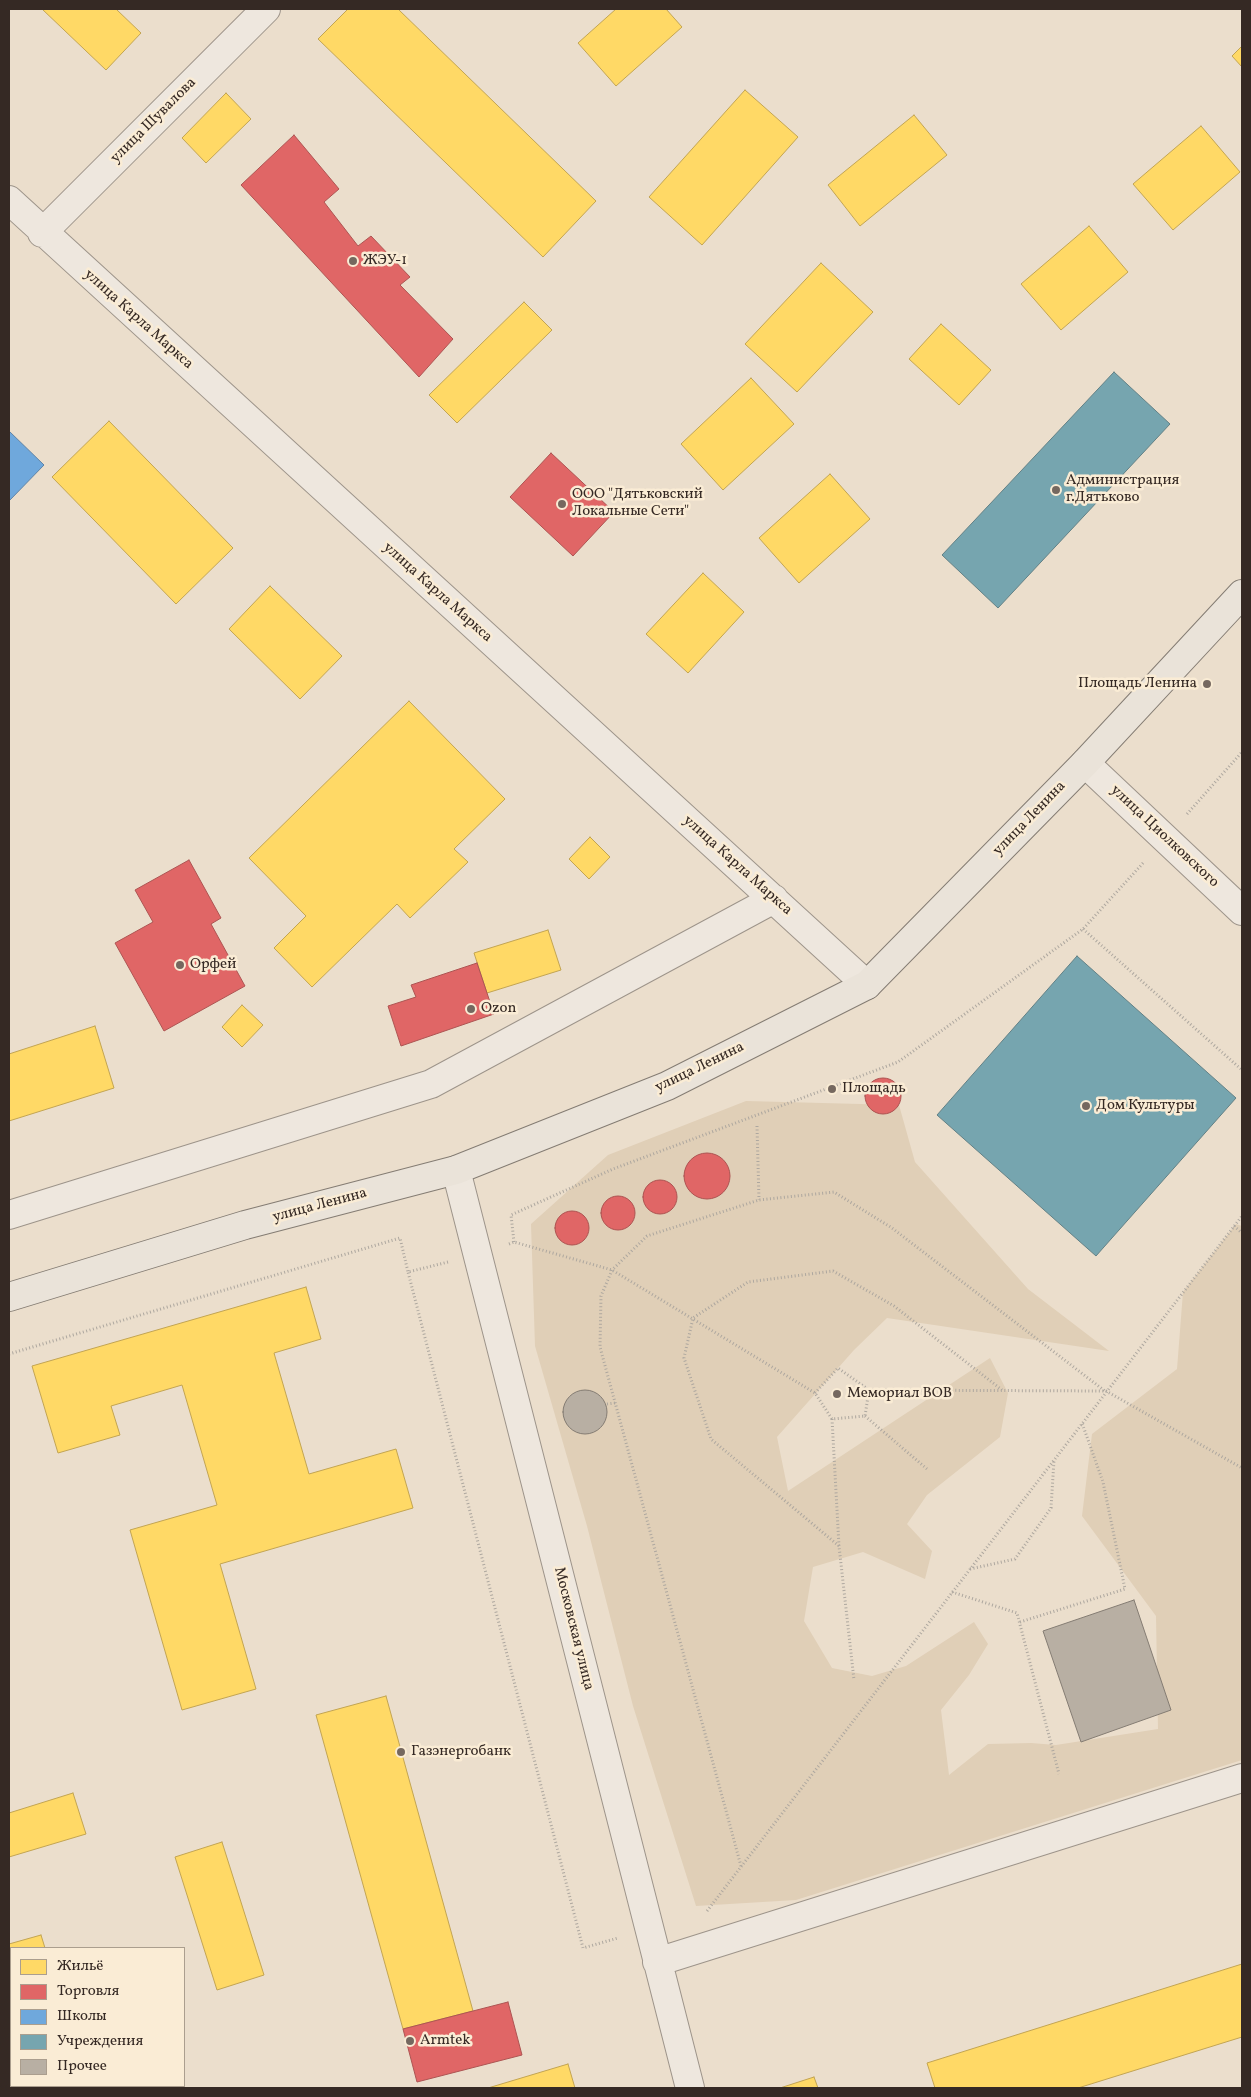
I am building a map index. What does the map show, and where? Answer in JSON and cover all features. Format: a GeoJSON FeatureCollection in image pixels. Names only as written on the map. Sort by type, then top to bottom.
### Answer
{"type":"FeatureCollection","features":[{"type":"Feature","properties":{"kind":"main road","name":"улица Ленина"},"geometry":{"type":"LineString","coordinates":[[9,1297],[245,1225],[456,1170],[667,1086],[867,985],[1085,763],[1242,594]]}},
{"type":"Feature","properties":{"kind":"street","name":"улица Шувалова"},"geometry":{"type":"LineString","coordinates":[[42,233],[266,9]]}},
{"type":"Feature","properties":{"kind":"street","name":"улица Карла Маркса"},"geometry":{"type":"LineString","coordinates":[[9,200],[42,233],[867,985]]}},
{"type":"Feature","properties":{"kind":"street","name":"улица Циолковского"},"geometry":{"type":"LineString","coordinates":[[1085,763],[1242,910]]}},
{"type":"Feature","properties":{"kind":"street"},"geometry":{"type":"LineString","coordinates":[[9,1215],[431,1084],[774,900]]}},
{"type":"Feature","properties":{"kind":"street","name":"Московская улица"},"geometry":{"type":"LineString","coordinates":[[456,1170],[690,2088]]}},
{"type":"Feature","properties":{"kind":"street"},"geometry":{"type":"LineString","coordinates":[[658,1962],[1242,1778]]}},
{"type":"Feature","properties":{"kind":"path"},"geometry":{"type":"LineString","coordinates":[[514,1242],[511,1215],[613,1169],[898,1062],[1083,929],[1242,752]]}},
{"type":"Feature","properties":{"kind":"path"},"geometry":{"type":"LineString","coordinates":[[1083,929],[1242,1070]]}},
{"type":"Feature","properties":{"kind":"path"},"geometry":{"type":"LineString","coordinates":[[758,1126],[759,1200]]}},
{"type":"Feature","properties":{"kind":"path"},"geometry":{"type":"LineString","coordinates":[[741,1867],[600,1347],[600,1296],[612,1270],[647,1236],[759,1200],[834,1192],[892,1228],[1106,1391],[1242,1468]]}},
{"type":"Feature","properties":{"kind":"path"},"geometry":{"type":"LineString","coordinates":[[706,1913],[1242,1216]]}},
{"type":"Feature","properties":{"kind":"path"},"geometry":{"type":"LineString","coordinates":[[1234,1226],[1242,1233]]}},
{"type":"Feature","properties":{"kind":"path"},"geometry":{"type":"LineString","coordinates":[[9,1354],[400,1238],[583,1948],[649,1929]]}},
{"type":"Feature","properties":{"kind":"path"},"geometry":{"type":"LineString","coordinates":[[408,1272],[477,1255],[514,1242],[612,1270],[815,1393],[832,1419],[839,1546],[854,1680]]}},
{"type":"Feature","properties":{"kind":"path"},"geometry":{"type":"LineString","coordinates":[[839,1546],[711,1439],[684,1358],[693,1318],[748,1282],[833,1271],[894,1306],[1002,1390]]}},
{"type":"Feature","properties":{"kind":"path"},"geometry":{"type":"LineString","coordinates":[[815,1393],[838,1368],[869,1390],[1106,1391]]}},
{"type":"Feature","properties":{"kind":"path"},"geometry":{"type":"LineString","coordinates":[[865,1416],[869,1390]]}},
{"type":"Feature","properties":{"kind":"path"},"geometry":{"type":"LineString","coordinates":[[606,1404],[615,1403]]}},
{"type":"Feature","properties":{"kind":"path"},"geometry":{"type":"LineString","coordinates":[[832,1419],[865,1416],[926,1469]]}},
{"type":"Feature","properties":{"kind":"path"},"geometry":{"type":"LineString","coordinates":[[1020,1622],[1124,1589],[1103,1482],[1082,1422]]}},
{"type":"Feature","properties":{"kind":"path"},"geometry":{"type":"LineString","coordinates":[[969,1569],[1015,1559],[1051,1508],[1054,1459]]}},
{"type":"Feature","properties":{"kind":"path"},"geometry":{"type":"LineString","coordinates":[[952,1592],[1017,1613],[1059,1774]]}},
{"type":"Feature","properties":{"kind":"shaded area"},"geometry":{"type":"Polygon","coordinates":[[[746,1101],[899,1105],[915,1162],[1028,1289],[1109,1351],[887,1318],[854,1350],[777,1437],[788,1491],[990,1358],[1008,1393],[1000,1437],[927,1495],[907,1524],[932,1551],[925,1579],[863,1552],[813,1567],[804,1621],[832,1668],[872,1676],[906,1666],[974,1622],[988,1644],[969,1675],[941,1710],[949,1775],[988,1744],[1031,1743],[1056,1745],[1158,1729],[1156,1616],[1082,1516],[1092,1434],[1177,1369],[1183,1292],[1236,1224],[1242,1226],[1242,1760],[796,1900],[696,1906],[633,1706],[587,1526],[535,1346],[531,1224],[608,1155],[746,1101]]]}},
{"type":"Feature","properties":{"kind":"building: Жильё"},"geometry":{"type":"Polygon","coordinates":[[[42,9],[116,9],[141,33],[106,70],[42,9]]]}},
{"type":"Feature","properties":{"kind":"building: Жильё"},"geometry":{"type":"Polygon","coordinates":[[[348,9],[398,9],[596,201],[543,257],[318,39],[348,9]]]}},
{"type":"Feature","properties":{"kind":"building: Жильё"},"geometry":{"type":"Polygon","coordinates":[[[616,9],[666,9],[682,27],[616,86],[578,43],[616,9]]]}},
{"type":"Feature","properties":{"kind":"building: Жильё"},"geometry":{"type":"Polygon","coordinates":[[[1242,46],[1242,67],[1232,56],[1242,46]]]}},
{"type":"Feature","properties":{"kind":"building: Жильё"},"geometry":{"type":"Polygon","coordinates":[[[745,90],[798,137],[702,245],[649,197],[745,90]]]}},
{"type":"Feature","properties":{"kind":"building: Жильё"},"geometry":{"type":"Polygon","coordinates":[[[226,93],[251,119],[206,163],[182,138],[226,93]]]}},
{"type":"Feature","properties":{"kind":"building: Жильё"},"geometry":{"type":"Polygon","coordinates":[[[914,115],[947,155],[860,226],[828,185],[914,115]]]}},
{"type":"Feature","properties":{"kind":"building: Жильё"},"geometry":{"type":"Polygon","coordinates":[[[1201,126],[1240,172],[1173,230],[1133,184],[1201,126]]]}},
{"type":"Feature","properties":{"kind":"building: Жильё"},"geometry":{"type":"Polygon","coordinates":[[[1089,226],[1128,272],[1061,330],[1021,284],[1089,226]]]}},
{"type":"Feature","properties":{"kind":"building: Жильё"},"geometry":{"type":"Polygon","coordinates":[[[821,263],[873,312],[797,392],[745,344],[821,263]]]}},
{"type":"Feature","properties":{"kind":"building: Жильё"},"geometry":{"type":"Polygon","coordinates":[[[524,302],[552,330],[457,423],[429,395],[524,302]]]}},
{"type":"Feature","properties":{"kind":"building: Жильё"},"geometry":{"type":"Polygon","coordinates":[[[941,324],[991,370],[959,405],[909,359],[941,324]]]}},
{"type":"Feature","properties":{"kind":"building: Жильё"},"geometry":{"type":"Polygon","coordinates":[[[751,378],[794,424],[723,490],[681,444],[751,378]]]}},
{"type":"Feature","properties":{"kind":"building: Жильё"},"geometry":{"type":"Polygon","coordinates":[[[109,421],[233,548],[176,604],[52,477],[109,421]]]}},
{"type":"Feature","properties":{"kind":"building: Жильё"},"geometry":{"type":"Polygon","coordinates":[[[830,474],[870,519],[799,583],[759,538],[830,474]]]}},
{"type":"Feature","properties":{"kind":"building: Жильё"},"geometry":{"type":"Polygon","coordinates":[[[703,573],[744,612],[688,673],[646,634],[703,573]]]}},
{"type":"Feature","properties":{"kind":"building: Жильё"},"geometry":{"type":"Polygon","coordinates":[[[270,586],[342,656],[300,699],[229,629],[270,586]]]}},
{"type":"Feature","properties":{"kind":"building: Жильё"},"geometry":{"type":"Polygon","coordinates":[[[409,701],[505,799],[454,849],[468,862],[410,918],[397,904],[312,987],[274,948],[306,916],[249,858],[409,701]]]}},
{"type":"Feature","properties":{"kind":"building: Жильё"},"geometry":{"type":"Polygon","coordinates":[[[590,837],[610,857],[589,879],[569,859],[590,837]]]}},
{"type":"Feature","properties":{"kind":"building: Жильё"},"geometry":{"type":"Polygon","coordinates":[[[548,930],[561,970],[487,993],[474,953],[548,930]]]}},
{"type":"Feature","properties":{"kind":"building: Жильё"},"geometry":{"type":"Polygon","coordinates":[[[242,1005],[263,1025],[242,1047],[222,1027],[242,1005]]]}},
{"type":"Feature","properties":{"kind":"building: Жильё"},"geometry":{"type":"Polygon","coordinates":[[[95,1026],[114,1088],[9,1121],[9,1054],[95,1026]]]}},
{"type":"Feature","properties":{"kind":"building: Жильё"},"geometry":{"type":"Polygon","coordinates":[[[306,1287],[321,1339],[274,1353],[309,1474],[396,1449],[413,1508],[220,1564],[256,1689],[182,1710],[130,1530],[217,1505],[182,1385],[111,1406],[120,1435],[58,1453],[32,1366],[306,1287]]]}},
{"type":"Feature","properties":{"kind":"building: Жильё"},"geometry":{"type":"Polygon","coordinates":[[[386,1696],[473,2011],[403,2029],[316,1715],[386,1696]]]}},
{"type":"Feature","properties":{"kind":"building: Жильё"},"geometry":{"type":"Polygon","coordinates":[[[73,1793],[86,1834],[9,1857],[9,1813],[73,1793]]]}},
{"type":"Feature","properties":{"kind":"building: Жильё"},"geometry":{"type":"Polygon","coordinates":[[[222,1842],[264,1975],[217,1990],[175,1857],[222,1842]]]}},
{"type":"Feature","properties":{"kind":"building: Жильё"},"geometry":{"type":"Polygon","coordinates":[[[41,1935],[45,1947],[10,1947],[10,1978],[9,1944],[41,1935]]]}},
{"type":"Feature","properties":{"kind":"building: Жильё"},"geometry":{"type":"Polygon","coordinates":[[[1242,1964],[1242,2037],[1078,2088],[935,2088],[927,2063],[1242,1964]]]}},
{"type":"Feature","properties":{"kind":"building: Жильё"},"geometry":{"type":"Polygon","coordinates":[[[568,2064],[575,2088],[488,2088],[568,2064]]]}},
{"type":"Feature","properties":{"kind":"building: Жильё"},"geometry":{"type":"Polygon","coordinates":[[[814,2077],[818,2088],[780,2088],[814,2077]]]}},
{"type":"Feature","properties":{"kind":"building: Торговля","name":"ЖЭУ-1"},"geometry":{"type":"Polygon","coordinates":[[[294,135],[339,189],[324,202],[358,246],[371,236],[410,277],[400,285],[453,339],[419,377],[241,185],[294,135]]]}},
{"type":"Feature","properties":{"kind":"building: Торговля","name":"ООО \"Дятьковский Локальные Сети\""},"geometry":{"type":"Polygon","coordinates":[[[551,453],[614,512],[573,556],[510,497],[551,453]]]}},
{"type":"Feature","properties":{"kind":"building: Торговля","name":"Орфей"},"geometry":{"type":"Polygon","coordinates":[[[189,860],[221,918],[211,924],[245,986],[164,1031],[115,943],[153,922],[135,890],[189,860]]]}},
{"type":"Feature","properties":{"kind":"building: Торговля"},"geometry":{"type":"Polygon","coordinates":[[[477,963],[494,1014],[401,1046],[388,1006],[416,997],[411,985],[477,963]]]}},
{"type":"Feature","properties":{"kind":"building: Торговля"},"geometry":{"type":"Polygon","coordinates":[[[883,1078],[896,1083],[901,1096],[896,1109],[883,1114],[870,1109],[865,1096],[870,1083],[883,1078]]]}},
{"type":"Feature","properties":{"kind":"building: Торговля"},"geometry":{"type":"Polygon","coordinates":[[[712,1153],[724,1159],[729,1167],[729,1185],[724,1193],[716,1198],[702,1199],[690,1193],[685,1185],[684,1171],[690,1159],[698,1154],[712,1153]]]}},
{"type":"Feature","properties":{"kind":"building: Торговля"},"geometry":{"type":"Polygon","coordinates":[[[660,1180],[667,1181],[672,1185],[676,1190],[676,1204],[672,1209],[667,1213],[660,1214],[653,1213],[648,1209],[644,1204],[643,1197],[644,1190],[648,1185],[653,1181],[660,1180]]]}},
{"type":"Feature","properties":{"kind":"building: Торговля"},"geometry":{"type":"Polygon","coordinates":[[[618,1196],[625,1197],[630,1201],[634,1206],[634,1220],[630,1225],[625,1229],[618,1230],[611,1229],[606,1225],[602,1220],[601,1213],[602,1206],[606,1201],[611,1197],[618,1196]]]}},
{"type":"Feature","properties":{"kind":"building: Торговля"},"geometry":{"type":"Polygon","coordinates":[[[572,1211],[579,1212],[584,1216],[588,1221],[588,1235],[584,1240],[579,1244],[572,1245],[565,1244],[560,1240],[556,1235],[555,1228],[556,1221],[560,1216],[565,1212],[572,1211]]]}},
{"type":"Feature","properties":{"kind":"building: Торговля"},"geometry":{"type":"Polygon","coordinates":[[[508,2002],[522,2055],[417,2082],[403,2029],[508,2002]]]}},
{"type":"Feature","properties":{"kind":"building: Школы"},"geometry":{"type":"Polygon","coordinates":[[[9,431],[44,465],[9,501],[9,431]]]}},
{"type":"Feature","properties":{"kind":"building: Учреждения","name":"Администрация г.Дятьково"},"geometry":{"type":"Polygon","coordinates":[[[1114,372],[1170,424],[998,608],[942,555],[1114,372]]]}},
{"type":"Feature","properties":{"kind":"building: Учреждения","name":"Дом Культуры"},"geometry":{"type":"Polygon","coordinates":[[[1077,956],[1236,1098],[1096,1256],[937,1115],[1077,956]]]}},
{"type":"Feature","properties":{"kind":"building: Прочее"},"geometry":{"type":"Polygon","coordinates":[[[581,1390],[589,1390],[601,1396],[607,1412],[601,1428],[589,1434],[581,1434],[569,1428],[563,1416],[563,1408],[569,1396],[581,1390]]]}},
{"type":"Feature","properties":{"kind":"building: Прочее"},"geometry":{"type":"Polygon","coordinates":[[[1134,1600],[1171,1710],[1081,1742],[1043,1631],[1134,1600]]]}},
{"type":"Feature","properties":{"kind":"place","name":"ЖЭУ-1"},"geometry":{"type":"Point","coordinates":[353,261]}},
{"type":"Feature","properties":{"kind":"place","name":"Администрация г.Дятьково"},"geometry":{"type":"Point","coordinates":[1056,490]}},
{"type":"Feature","properties":{"kind":"place","name":"ООО \"Дятьковский Локальные Сети\""},"geometry":{"type":"Point","coordinates":[562,504]}},
{"type":"Feature","properties":{"kind":"place","name":"Площадь Ленина"},"geometry":{"type":"Point","coordinates":[1207,684]}},
{"type":"Feature","properties":{"kind":"place","name":"Орфей"},"geometry":{"type":"Point","coordinates":[180,965]}},
{"type":"Feature","properties":{"kind":"place","name":"Ozon"},"geometry":{"type":"Point","coordinates":[471,1009]}},
{"type":"Feature","properties":{"kind":"place","name":"Площадь"},"geometry":{"type":"Point","coordinates":[832,1089]}},
{"type":"Feature","properties":{"kind":"place","name":"Дом Культуры"},"geometry":{"type":"Point","coordinates":[1086,1106]}},
{"type":"Feature","properties":{"kind":"place","name":"Мемориал ВОВ"},"geometry":{"type":"Point","coordinates":[837,1394]}},
{"type":"Feature","properties":{"kind":"place","name":"Газэнергобанк"},"geometry":{"type":"Point","coordinates":[401,1752]}},
{"type":"Feature","properties":{"kind":"place","name":"Armtek"},"geometry":{"type":"Point","coordinates":[410,2041]}}]}
